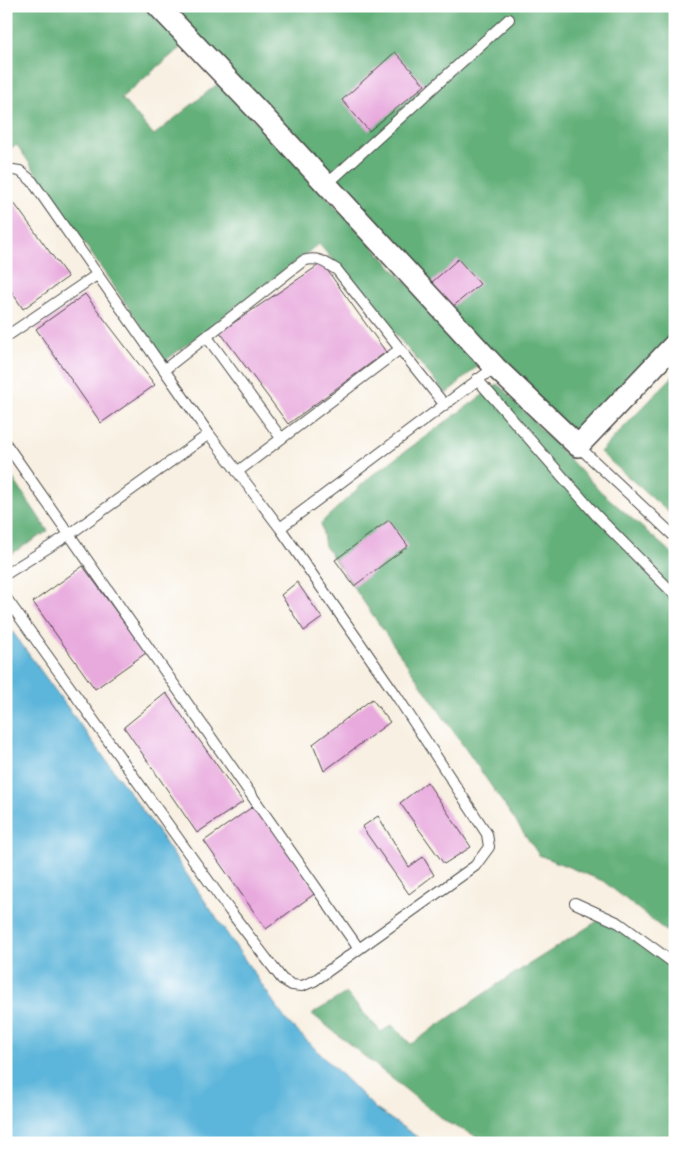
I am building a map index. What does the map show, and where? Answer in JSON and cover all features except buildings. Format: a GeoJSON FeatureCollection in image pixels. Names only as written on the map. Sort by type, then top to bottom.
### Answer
{"type":"FeatureCollection","features":[{"type":"Feature","properties":{"kind":"street"},"geometry":{"type":"LineString","coordinates":[[158,6],[326,185],[486,373],[578,446],[675,344]]}},
{"type":"Feature","properties":{"kind":"lane"},"geometry":{"type":"LineString","coordinates":[[326,185],[509,20]]}},
{"type":"Feature","properties":{"kind":"lane"},"geometry":{"type":"LineString","coordinates":[[6,169],[20,171],[32,180],[209,434],[280,528],[396,695],[488,834],[488,847],[475,866],[359,949],[302,986],[292,986],[282,980],[230,911],[6,598]]}},
{"type":"Feature","properties":{"kind":"lane"},"geometry":{"type":"LineString","coordinates":[[165,369],[303,261],[311,258],[319,260],[337,270],[444,404]]}},
{"type":"Feature","properties":{"kind":"lane"},"geometry":{"type":"LineString","coordinates":[[10,334],[98,274]]}},
{"type":"Feature","properties":{"kind":"lane"},"geometry":{"type":"LineString","coordinates":[[207,336],[281,438]]}},
{"type":"Feature","properties":{"kind":"lane"},"geometry":{"type":"LineString","coordinates":[[237,472],[400,349]]}},
{"type":"Feature","properties":{"kind":"lane"},"geometry":{"type":"LineString","coordinates":[[280,528],[486,373],[596,515],[675,596]]}},
{"type":"Feature","properties":{"kind":"lane"},"geometry":{"type":"LineString","coordinates":[[6,574],[70,534],[209,434]]}},
{"type":"Feature","properties":{"kind":"lane"},"geometry":{"type":"LineString","coordinates":[[6,444],[359,949]]}},
{"type":"Feature","properties":{"kind":"lane"},"geometry":{"type":"LineString","coordinates":[[578,446],[675,537]]}},
{"type":"Feature","properties":{"kind":"lane"},"geometry":{"type":"LineString","coordinates":[[575,903],[619,923],[675,964]]}},
{"type":"Feature","properties":{"kind":"green space"},"geometry":{"type":"Polygon","coordinates":[[[6,6],[148,6],[186,43],[121,98],[154,135],[220,82],[481,363],[446,394],[319,244],[165,361],[17,145],[6,150],[6,6]]]}},
{"type":"Feature","properties":{"kind":"green space"},"geometry":{"type":"Polygon","coordinates":[[[158,6],[675,6],[675,344],[578,446],[158,6]]]}},
{"type":"Feature","properties":{"kind":"green space"},"geometry":{"type":"Polygon","coordinates":[[[675,374],[675,518],[600,452],[675,374]]]}},
{"type":"Feature","properties":{"kind":"green space"},"geometry":{"type":"Polygon","coordinates":[[[498,384],[599,490],[675,556],[675,938],[603,881],[539,855],[325,546],[321,523],[371,476],[498,384]]]}},
{"type":"Feature","properties":{"kind":"green space"},"geometry":{"type":"Polygon","coordinates":[[[6,468],[48,531],[6,557],[6,468]]]}},
{"type":"Feature","properties":{"kind":"green space"},"geometry":{"type":"Polygon","coordinates":[[[607,915],[675,964],[675,1143],[491,1143],[446,1122],[312,1014],[346,993],[381,1032],[392,1025],[411,1044],[498,984],[607,915]]]}},
{"type":"Feature","properties":{"kind":"water"},"geometry":{"type":"Polygon","coordinates":[[[6,623],[154,826],[285,1019],[376,1109],[426,1143],[6,1143],[6,623]]]}}]}
